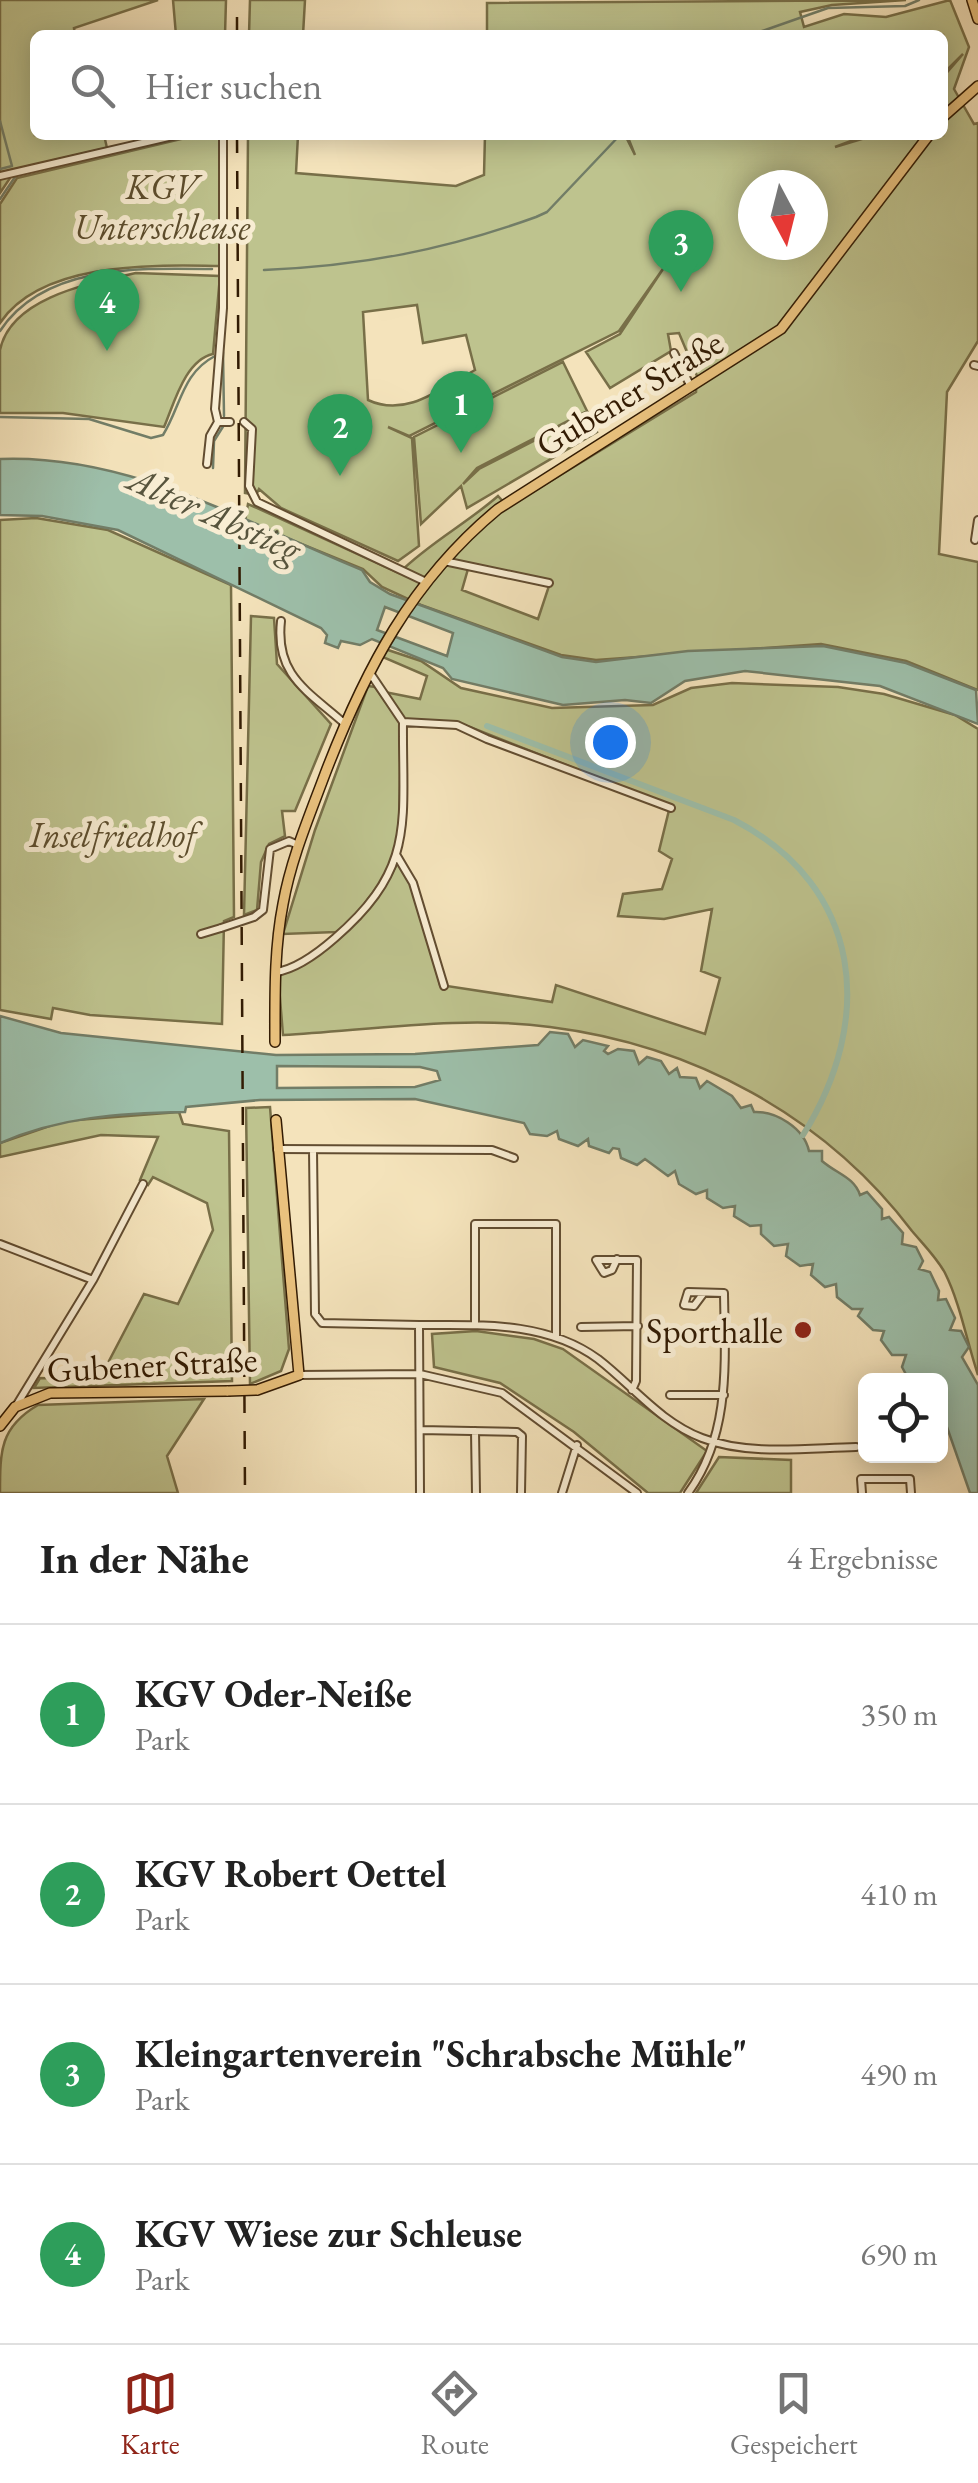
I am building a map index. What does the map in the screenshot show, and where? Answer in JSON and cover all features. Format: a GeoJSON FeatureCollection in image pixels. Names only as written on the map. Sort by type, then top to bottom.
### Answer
{"type":"FeatureCollection","features":[{"type":"Feature","properties":{"kind":"main road"},"geometry":{"type":"LineString","coordinates":[[972,0],[978,19]]}},
{"type":"Feature","properties":{"kind":"main road"},"geometry":{"type":"LineString","coordinates":[[948,113],[978,86]]}},
{"type":"Feature","properties":{"kind":"main road","name":"Gubener Straße"},"geometry":{"type":"LineString","coordinates":[[275,1042],[282,905],[298,845],[368,672],[413,596],[466,535],[537,481],[692,388],[781,329],[926,140]]}},
{"type":"Feature","properties":{"kind":"main road","name":"Gubener Straße"},"geometry":{"type":"LineString","coordinates":[[0,1426],[15,1407],[50,1393],[256,1390],[299,1375],[276,1120]]}},
{"type":"Feature","properties":{"kind":"street"},"geometry":{"type":"LineString","coordinates":[[0,176],[155,140]]}},
{"type":"Feature","properties":{"kind":"street"},"geometry":{"type":"LineString","coordinates":[[207,464],[210,436],[218,422],[215,409],[224,263],[222,140]]}},
{"type":"Feature","properties":{"kind":"street"},"geometry":{"type":"LineString","coordinates":[[674,353],[692,388]]}},
{"type":"Feature","properties":{"kind":"street"},"geometry":{"type":"LineString","coordinates":[[218,422],[230,422]]}},
{"type":"Feature","properties":{"kind":"street"},"geometry":{"type":"LineString","coordinates":[[244,422],[252,428],[249,486],[258,502],[424,581]]}},
{"type":"Feature","properties":{"kind":"street"},"geometry":{"type":"LineString","coordinates":[[975,540],[978,520]]}},
{"type":"Feature","properties":{"kind":"street"},"geometry":{"type":"LineString","coordinates":[[444,561],[549,584]]}},
{"type":"Feature","properties":{"kind":"street"},"geometry":{"type":"LineString","coordinates":[[281,621],[278,646],[282,664],[345,724]]}},
{"type":"Feature","properties":{"kind":"street"},"geometry":{"type":"LineString","coordinates":[[276,972],[298,964],[350,924],[389,880],[398,856],[403,722],[368,672]]}},
{"type":"Feature","properties":{"kind":"street"},"geometry":{"type":"LineString","coordinates":[[403,722],[469,728],[672,808]]}},
{"type":"Feature","properties":{"kind":"street"},"geometry":{"type":"LineString","coordinates":[[201,934],[254,918],[263,910],[270,849],[290,842],[298,845]]}},
{"type":"Feature","properties":{"kind":"street"},"geometry":{"type":"LineString","coordinates":[[398,856],[414,884],[444,986]]}},
{"type":"Feature","properties":{"kind":"street"},"geometry":{"type":"LineString","coordinates":[[276,1149],[492,1150],[514,1158]]}},
{"type":"Feature","properties":{"kind":"street"},"geometry":{"type":"LineString","coordinates":[[313,1150],[315,1314],[322,1323],[475,1324],[556,1337],[598,1360],[663,1416],[714,1442],[759,1448],[856,1447]]}},
{"type":"Feature","properties":{"kind":"street"},"geometry":{"type":"LineString","coordinates":[[15,1407],[93,1280],[143,1184]]}},
{"type":"Feature","properties":{"kind":"street"},"geometry":{"type":"LineString","coordinates":[[475,1324],[476,1224],[556,1224],[556,1337]]}},
{"type":"Feature","properties":{"kind":"street"},"geometry":{"type":"LineString","coordinates":[[0,1244],[93,1280]]}},
{"type":"Feature","properties":{"kind":"street"},"geometry":{"type":"LineString","coordinates":[[617,1259],[637,1260],[636,1381],[632,1390]]}},
{"type":"Feature","properties":{"kind":"street"},"geometry":{"type":"LineString","coordinates":[[688,1493],[714,1442],[724,1395],[724,1294],[703,1294]]}},
{"type":"Feature","properties":{"kind":"street"},"geometry":{"type":"LineString","coordinates":[[419,1324],[420,1493]]}},
{"type":"Feature","properties":{"kind":"street"},"geometry":{"type":"LineString","coordinates":[[581,1327],[638,1326]]}},
{"type":"Feature","properties":{"kind":"street"},"geometry":{"type":"LineString","coordinates":[[299,1375],[420,1374],[502,1393],[637,1493]]}},
{"type":"Feature","properties":{"kind":"street"},"geometry":{"type":"LineString","coordinates":[[670,1395],[724,1395]]}},
{"type":"Feature","properties":{"kind":"street"},"geometry":{"type":"LineString","coordinates":[[420,1430],[517,1432],[522,1436],[522,1493]]}},
{"type":"Feature","properties":{"kind":"street"},"geometry":{"type":"LineString","coordinates":[[475,1431],[476,1493]]}},
{"type":"Feature","properties":{"kind":"street"},"geometry":{"type":"LineString","coordinates":[[562,1493],[577,1446]]}},
{"type":"Feature","properties":{"kind":"street"},"geometry":{"type":"LineString","coordinates":[[862,1493],[862,1478],[910,1479],[911,1493]]}},
{"type":"Feature","properties":{"kind":"green space"},"geometry":{"type":"Polygon","coordinates":[[[0,0],[158,0],[74,30],[30,30],[30,140],[105,140],[107,148],[16,169],[0,193],[0,0]]]}},
{"type":"Feature","properties":{"kind":"green space"},"geometry":{"type":"Polygon","coordinates":[[[173,0],[226,0],[225,30],[176,30],[173,0]]]}},
{"type":"Feature","properties":{"kind":"green space"},"geometry":{"type":"Polygon","coordinates":[[[250,0],[305,0],[303,30],[249,30],[250,0]]]}},
{"type":"Feature","properties":{"kind":"green space"},"geometry":{"type":"Polygon","coordinates":[[[906,0],[832,5],[800,12],[804,27],[844,14],[886,17],[950,0],[969,47],[954,89],[974,124],[978,123],[978,341],[947,392],[939,554],[978,562],[978,690],[906,661],[821,644],[596,660],[561,655],[421,605],[382,587],[363,569],[245,521],[248,504],[399,573],[498,496],[508,507],[696,392],[697,376],[679,333],[668,334],[671,351],[610,388],[586,352],[620,334],[665,266],[619,331],[409,436],[388,427],[412,438],[419,546],[398,561],[281,508],[259,489],[256,495],[245,493],[248,140],[298,140],[296,173],[456,186],[484,175],[485,140],[628,140],[635,155],[629,140],[854,140],[835,147],[858,140],[948,140],[948,71],[963,54],[948,69],[948,30],[487,30],[487,3],[906,0]],[[417,305],[363,312],[368,400],[382,405],[409,403],[436,393],[475,370],[466,335],[423,343],[417,305]],[[468,569],[462,590],[538,619],[549,586],[468,569]]]}},
{"type":"Feature","properties":{"kind":"green space","name":"KGV Unterschleuse"},"geometry":{"type":"Polygon","coordinates":[[[177,140],[223,140],[221,266],[133,267],[71,277],[19,303],[0,323],[0,204],[17,178],[177,140]]]}},
{"type":"Feature","properties":{"kind":"green space"},"geometry":{"type":"Polygon","coordinates":[[[136,273],[220,276],[213,354],[203,358],[188,374],[164,427],[63,413],[0,413],[0,350],[7,332],[20,317],[55,295],[136,273]]]}},
{"type":"Feature","properties":{"kind":"green space"},"geometry":{"type":"Polygon","coordinates":[[[563,362],[587,411],[477,468],[463,484],[479,469],[588,413],[597,432],[467,508],[461,486],[421,524],[414,437],[563,362]]]}},
{"type":"Feature","properties":{"kind":"green space","name":"Inselfriedhof"},"geometry":{"type":"Polygon","coordinates":[[[36,518],[108,530],[231,585],[234,917],[224,921],[222,1024],[90,1015],[53,1008],[51,1019],[0,1010],[0,520],[36,518]]]}},
{"type":"Feature","properties":{"kind":"green space"},"geometry":{"type":"Polygon","coordinates":[[[251,616],[274,618],[277,664],[331,724],[295,811],[282,811],[285,836],[269,844],[261,862],[257,910],[244,915],[251,616]]]}},
{"type":"Feature","properties":{"kind":"green space"},"geometry":{"type":"Polygon","coordinates":[[[382,648],[421,661],[461,688],[552,708],[653,705],[691,688],[732,683],[838,687],[884,694],[955,715],[978,729],[978,1375],[945,1273],[877,1190],[839,1153],[797,1121],[704,1069],[603,1036],[517,1024],[451,1023],[283,1035],[278,974],[313,957],[349,927],[381,892],[399,858],[412,884],[440,985],[552,1002],[556,985],[705,1034],[720,978],[701,971],[712,909],[664,919],[618,916],[623,894],[662,889],[672,859],[659,851],[670,806],[470,727],[404,721],[385,692],[420,699],[427,676],[378,655],[382,648]]]}},
{"type":"Feature","properties":{"kind":"green space"},"geometry":{"type":"Polygon","coordinates":[[[368,686],[375,687],[401,723],[399,833],[392,867],[349,924],[336,932],[283,934],[315,830],[368,686]]]}},
{"type":"Feature","properties":{"kind":"green space"},"geometry":{"type":"Polygon","coordinates":[[[270,1107],[289,1349],[281,1371],[250,1384],[246,1108],[270,1107]]]}},
{"type":"Feature","properties":{"kind":"green space"},"geometry":{"type":"Polygon","coordinates":[[[179,1112],[183,1124],[229,1131],[232,1381],[34,1388],[40,1378],[99,1380],[144,1294],[178,1304],[213,1230],[207,1203],[153,1177],[148,1185],[140,1180],[158,1137],[101,1135],[0,1157],[0,1143],[64,1121],[179,1112]]]}},
{"type":"Feature","properties":{"kind":"green space"},"geometry":{"type":"Polygon","coordinates":[[[476,1331],[534,1339],[563,1349],[707,1451],[680,1493],[648,1493],[574,1432],[500,1383],[434,1367],[432,1334],[476,1331]]]}},
{"type":"Feature","properties":{"kind":"green space"},"geometry":{"type":"Polygon","coordinates":[[[204,1399],[167,1456],[178,1493],[0,1493],[2,1452],[9,1431],[38,1405],[204,1399]]]}},
{"type":"Feature","properties":{"kind":"green space"},"geometry":{"type":"Polygon","coordinates":[[[719,1457],[791,1460],[791,1493],[696,1493],[719,1457]]]}},
{"type":"Feature","properties":{"kind":"water","name":"Alter Abstieg"},"geometry":{"type":"Polygon","coordinates":[[[0,459],[48,460],[95,467],[141,479],[230,512],[362,570],[370,582],[390,594],[562,657],[596,662],[688,651],[823,646],[906,663],[976,690],[978,724],[880,686],[745,671],[685,681],[651,703],[625,700],[563,705],[452,679],[443,668],[372,639],[360,645],[341,641],[338,648],[325,643],[327,635],[321,628],[118,530],[42,516],[0,515],[0,459]],[[385,607],[377,630],[447,656],[453,633],[385,607]]]}},
{"type":"Feature","properties":{"kind":"water"},"geometry":{"type":"Polygon","coordinates":[[[0,1016],[61,1033],[276,1055],[415,1054],[538,1045],[550,1032],[568,1034],[575,1047],[583,1040],[608,1046],[604,1051],[608,1054],[618,1049],[634,1051],[639,1064],[647,1057],[661,1061],[669,1074],[677,1068],[680,1077],[696,1078],[700,1088],[707,1081],[732,1096],[741,1108],[751,1105],[754,1112],[788,1122],[809,1151],[822,1151],[822,1161],[849,1180],[860,1195],[867,1192],[882,1209],[882,1219],[889,1217],[903,1233],[902,1244],[916,1247],[923,1261],[919,1269],[930,1272],[939,1291],[938,1300],[946,1299],[955,1318],[950,1330],[961,1331],[969,1347],[962,1357],[978,1385],[978,1493],[970,1493],[948,1430],[948,1373],[905,1373],[902,1367],[906,1355],[892,1355],[881,1340],[884,1331],[873,1330],[858,1316],[862,1309],[852,1309],[837,1297],[836,1284],[825,1287],[811,1275],[813,1264],[800,1266],[786,1256],[788,1244],[774,1246],[761,1234],[761,1225],[750,1226],[734,1216],[735,1206],[723,1208],[707,1198],[707,1190],[696,1194],[679,1184],[675,1171],[668,1176],[645,1159],[637,1165],[621,1158],[619,1149],[613,1148],[609,1153],[589,1146],[588,1139],[578,1146],[559,1139],[557,1131],[547,1136],[530,1134],[524,1123],[415,1099],[260,1100],[186,1107],[185,1112],[114,1115],[22,1134],[0,1143],[0,1016]],[[277,1066],[277,1088],[415,1087],[440,1080],[437,1071],[420,1067],[277,1066]]]}},
{"type":"Feature","properties":{"kind":"waterway"},"geometry":{"type":"LineString","coordinates":[[765,30],[828,8],[905,6],[919,0]]}},
{"type":"Feature","properties":{"kind":"waterway"},"geometry":{"type":"LineString","coordinates":[[0,121],[12,166],[0,169]]}},
{"type":"Feature","properties":{"kind":"waterway"},"geometry":{"type":"LineString","coordinates":[[264,270],[335,265],[402,254],[469,239],[536,217],[547,212],[615,140]]}},
{"type":"Feature","properties":{"kind":"waterway"},"geometry":{"type":"LineString","coordinates":[[0,199],[15,177]]}},
{"type":"Feature","properties":{"kind":"waterway"},"geometry":{"type":"LineString","coordinates":[[0,331],[19,309],[68,282],[125,271],[212,269]]}},
{"type":"Feature","properties":{"kind":"waterway"},"geometry":{"type":"LineString","coordinates":[[223,352],[224,416]]}},
{"type":"Feature","properties":{"kind":"waterway"},"geometry":{"type":"LineString","coordinates":[[0,417],[89,419],[151,438],[163,435],[195,371],[215,356]]}},
{"type":"Feature","properties":{"kind":"waterway","name":"Alter Abstieg"},"geometry":{"type":"LineString","coordinates":[[213,468],[214,441],[224,425]]}},
{"type":"Feature","properties":{"kind":"waterway"},"geometry":{"type":"LineString","coordinates":[[487,726],[734,820],[777,848],[810,881],[832,919],[844,960],[847,1002],[841,1047],[826,1091],[803,1135]]}},
{"type":"Feature","properties":{"kind":"railway"},"geometry":{"type":"LineString","coordinates":[[237,0],[237,30]]}},
{"type":"Feature","properties":{"kind":"railway"},"geometry":{"type":"LineString","coordinates":[[237,140],[245,1493]]}},
{"type":"Feature","properties":{"kind":"place","name":"Kleingartenverein \"Schrabsche Mühle\""},"geometry":{"type":"Point","coordinates":[681,292]}},
{"type":"Feature","properties":{"kind":"place","name":"KGV Wiese zur Schleuse"},"geometry":{"type":"Point","coordinates":[107,351]}},
{"type":"Feature","properties":{"kind":"place","name":"KGV Oder-Neiße"},"geometry":{"type":"Point","coordinates":[461,453]}},
{"type":"Feature","properties":{"kind":"place","name":"KGV Robert Oettel"},"geometry":{"type":"Point","coordinates":[340,476]}},
{"type":"Feature","properties":{"kind":"place","name":"Sporthalle"},"geometry":{"type":"Point","coordinates":[803,1330]}}]}
